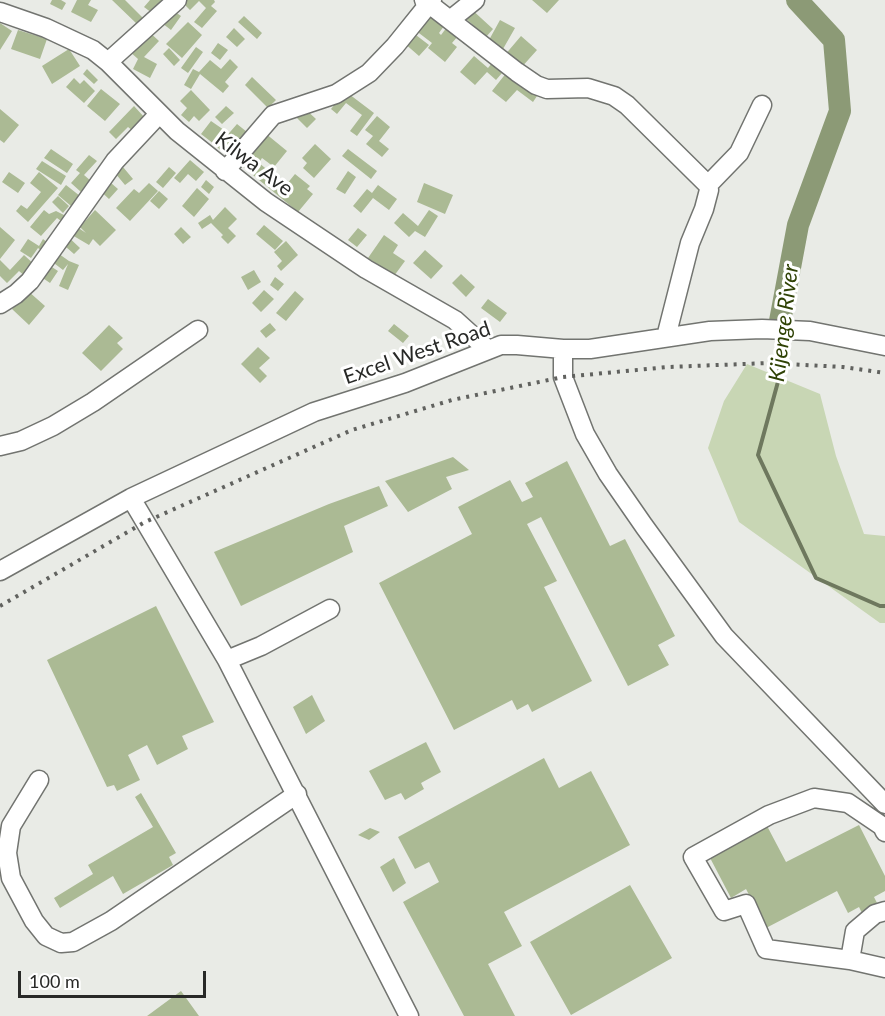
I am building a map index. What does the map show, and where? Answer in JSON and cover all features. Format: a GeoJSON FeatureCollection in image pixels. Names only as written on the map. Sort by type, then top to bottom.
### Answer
{"type":"FeatureCollection","features":[{"type":"Feature","properties":{"kind":"street"},"geometry":{"type":"LineString","coordinates":[[108,62],[177,0]]}},
{"type":"Feature","properties":{"kind":"street"},"geometry":{"type":"LineString","coordinates":[[450,20],[475,0]]}},
{"type":"Feature","properties":{"kind":"street"},"geometry":{"type":"LineString","coordinates":[[225,171],[273,115],[336,94],[369,73],[395,46],[428,1],[536,85],[547,89],[588,88],[614,96],[627,105],[708,185],[709,190],[704,209],[690,243],[666,337]]}},
{"type":"Feature","properties":{"kind":"street","name":"Kilwa Ave"},"geometry":{"type":"LineString","coordinates":[[0,12],[75,40],[108,62],[159,114],[225,171],[266,202],[366,269],[455,320],[487,349]]}},
{"type":"Feature","properties":{"kind":"street"},"geometry":{"type":"LineString","coordinates":[[708,185],[739,153],[762,105]]}},
{"type":"Feature","properties":{"kind":"street"},"geometry":{"type":"LineString","coordinates":[[0,304],[30,281],[115,161],[159,114]]}},
{"type":"Feature","properties":{"kind":"street","name":"Excel West Road"},"geometry":{"type":"LineString","coordinates":[[0,570],[131,498],[314,412],[405,383],[501,345],[590,349],[710,331],[762,329],[810,331],[885,346]]}},
{"type":"Feature","properties":{"kind":"street"},"geometry":{"type":"LineString","coordinates":[[0,446],[21,441],[59,423],[198,330]]}},
{"type":"Feature","properties":{"kind":"street"},"geometry":{"type":"LineString","coordinates":[[563,349],[563,377],[575,414],[585,434],[608,474],[671,564],[724,636],[885,804]]}},
{"type":"Feature","properties":{"kind":"street"},"geometry":{"type":"LineString","coordinates":[[131,498],[227,660],[409,1016]]}},
{"type":"Feature","properties":{"kind":"street"},"geometry":{"type":"LineString","coordinates":[[227,660],[261,646],[330,609]]}},
{"type":"Feature","properties":{"kind":"street"},"geometry":{"type":"LineString","coordinates":[[39,780],[11,826],[7,853],[11,878],[34,921],[46,936],[61,943],[73,942],[111,921],[297,794]]}},
{"type":"Feature","properties":{"kind":"street"},"geometry":{"type":"LineString","coordinates":[[885,832],[882,826],[848,803],[814,798],[769,815],[693,857],[724,911],[746,904],[766,949],[850,960],[885,968]]}},
{"type":"Feature","properties":{"kind":"street"},"geometry":{"type":"LineString","coordinates":[[850,960],[855,932],[875,914],[885,911]]}},
{"type":"Feature","properties":{"kind":"green space"},"geometry":{"type":"Polygon","coordinates":[[[747,364],[820,394],[836,456],[864,534],[885,536],[885,623],[880,623],[739,522],[708,448],[724,401],[747,364]]]}},
{"type":"Feature","properties":{"kind":"building"},"geometry":{"type":"Polygon","coordinates":[[[52,0],[61,0],[66,3],[62,10],[50,4],[52,0]]]}},
{"type":"Feature","properties":{"kind":"building"},"geometry":{"type":"Polygon","coordinates":[[[77,0],[91,0],[88,5],[98,10],[91,22],[71,12],[77,0]]]}},
{"type":"Feature","properties":{"kind":"building"},"geometry":{"type":"Polygon","coordinates":[[[112,0],[125,0],[144,19],[138,25],[112,0]]]}},
{"type":"Feature","properties":{"kind":"building"},"geometry":{"type":"Polygon","coordinates":[[[150,0],[163,0],[152,13],[144,7],[150,0]]]}},
{"type":"Feature","properties":{"kind":"building"},"geometry":{"type":"Polygon","coordinates":[[[186,0],[214,0],[211,6],[217,11],[202,28],[194,22],[206,8],[199,1],[190,10],[183,3],[186,0]]]}},
{"type":"Feature","properties":{"kind":"building"},"geometry":{"type":"Polygon","coordinates":[[[532,0],[559,0],[547,13],[532,0]]]}},
{"type":"Feature","properties":{"kind":"building"},"geometry":{"type":"Polygon","coordinates":[[[168,7],[181,16],[171,30],[158,20],[168,7]]]}},
{"type":"Feature","properties":{"kind":"building"},"geometry":{"type":"Polygon","coordinates":[[[469,7],[493,29],[486,37],[462,15],[469,7]]]}},
{"type":"Feature","properties":{"kind":"building"},"geometry":{"type":"Polygon","coordinates":[[[429,14],[444,26],[439,33],[441,35],[447,27],[458,36],[452,43],[457,47],[445,62],[428,48],[432,43],[415,30],[429,14]]]}},
{"type":"Feature","properties":{"kind":"building"},"geometry":{"type":"Polygon","coordinates":[[[244,16],[262,33],[257,39],[238,22],[244,16]]]}},
{"type":"Feature","properties":{"kind":"building"},"geometry":{"type":"Polygon","coordinates":[[[500,20],[515,28],[503,49],[489,40],[500,20]]]}},
{"type":"Feature","properties":{"kind":"building"},"geometry":{"type":"Polygon","coordinates":[[[188,22],[202,35],[182,58],[166,44],[188,22]]]}},
{"type":"Feature","properties":{"kind":"building"},"geometry":{"type":"Polygon","coordinates":[[[0,23],[12,31],[0,50],[0,23]]]}},
{"type":"Feature","properties":{"kind":"building"},"geometry":{"type":"Polygon","coordinates":[[[234,28],[245,39],[237,47],[226,37],[234,28]]]}},
{"type":"Feature","properties":{"kind":"building"},"geometry":{"type":"Polygon","coordinates":[[[18,30],[47,39],[40,59],[11,49],[18,30]]]}},
{"type":"Feature","properties":{"kind":"building"},"geometry":{"type":"Polygon","coordinates":[[[147,30],[159,41],[144,57],[157,64],[150,78],[133,69],[138,59],[129,51],[147,30]]]}},
{"type":"Feature","properties":{"kind":"building"},"geometry":{"type":"Polygon","coordinates":[[[412,32],[429,45],[419,56],[403,42],[412,32]]]}},
{"type":"Feature","properties":{"kind":"building"},"geometry":{"type":"Polygon","coordinates":[[[521,36],[537,50],[520,69],[504,56],[521,36]]]}},
{"type":"Feature","properties":{"kind":"building"},"geometry":{"type":"Polygon","coordinates":[[[218,43],[228,50],[220,60],[211,53],[218,43]]]}},
{"type":"Feature","properties":{"kind":"building"},"geometry":{"type":"Polygon","coordinates":[[[196,47],[203,52],[188,73],[181,68],[196,47]]]}},
{"type":"Feature","properties":{"kind":"building"},"geometry":{"type":"Polygon","coordinates":[[[169,48],[180,60],[174,66],[163,54],[169,48]]]}},
{"type":"Feature","properties":{"kind":"building"},"geometry":{"type":"Polygon","coordinates":[[[69,49],[80,66],[52,84],[42,66],[69,49]]]}},
{"type":"Feature","properties":{"kind":"building"},"geometry":{"type":"Polygon","coordinates":[[[474,56],[488,68],[492,63],[502,73],[496,80],[487,72],[475,85],[460,72],[474,56]]]}},
{"type":"Feature","properties":{"kind":"building"},"geometry":{"type":"Polygon","coordinates":[[[230,59],[238,67],[225,82],[229,86],[223,93],[200,74],[191,89],[184,85],[193,69],[199,72],[210,60],[221,69],[230,59]]]}},
{"type":"Feature","properties":{"kind":"building"},"geometry":{"type":"Polygon","coordinates":[[[87,69],[98,80],[94,84],[83,74],[87,69]]]}},
{"type":"Feature","properties":{"kind":"building"},"geometry":{"type":"Polygon","coordinates":[[[507,72],[537,96],[533,102],[517,90],[506,102],[492,91],[507,72]]]}},
{"type":"Feature","properties":{"kind":"building"},"geometry":{"type":"Polygon","coordinates":[[[252,77],[276,100],[268,108],[245,85],[252,77]]]}},
{"type":"Feature","properties":{"kind":"building"},"geometry":{"type":"Polygon","coordinates":[[[74,78],[80,84],[84,80],[95,91],[84,103],[66,87],[74,78]]]}},
{"type":"Feature","properties":{"kind":"building"},"geometry":{"type":"Polygon","coordinates":[[[101,89],[120,104],[105,121],[87,106],[101,89]]]}},
{"type":"Feature","properties":{"kind":"building"},"geometry":{"type":"Polygon","coordinates":[[[191,90],[210,110],[199,121],[194,116],[189,122],[181,115],[187,108],[180,101],[191,90]]]}},
{"type":"Feature","properties":{"kind":"building"},"geometry":{"type":"Polygon","coordinates":[[[345,91],[374,113],[357,136],[350,131],[362,115],[346,103],[337,114],[331,109],[345,91]]]}},
{"type":"Feature","properties":{"kind":"building"},"geometry":{"type":"Polygon","coordinates":[[[134,106],[145,118],[133,131],[128,127],[116,139],[109,132],[134,106]]]}},
{"type":"Feature","properties":{"kind":"building"},"geometry":{"type":"Polygon","coordinates":[[[226,106],[234,113],[222,124],[215,117],[226,106]]]}},
{"type":"Feature","properties":{"kind":"building"},"geometry":{"type":"Polygon","coordinates":[[[303,107],[316,119],[307,128],[294,115],[303,107]]]}},
{"type":"Feature","properties":{"kind":"building"},"geometry":{"type":"Polygon","coordinates":[[[0,109],[19,125],[4,143],[0,140],[0,109]]]}},
{"type":"Feature","properties":{"kind":"building"},"geometry":{"type":"Polygon","coordinates":[[[377,116],[390,127],[379,141],[389,149],[382,157],[366,144],[373,136],[365,130],[377,116]]]}},
{"type":"Feature","properties":{"kind":"building"},"geometry":{"type":"Polygon","coordinates":[[[211,121],[224,130],[214,144],[201,134],[211,121]]]}},
{"type":"Feature","properties":{"kind":"building"},"geometry":{"type":"Polygon","coordinates":[[[237,124],[247,132],[226,155],[217,147],[237,124]]]}},
{"type":"Feature","properties":{"kind":"building"},"geometry":{"type":"Polygon","coordinates":[[[265,133],[287,151],[274,167],[262,158],[259,163],[286,185],[295,174],[310,186],[307,189],[313,194],[298,212],[236,161],[265,133]]]}},
{"type":"Feature","properties":{"kind":"building"},"geometry":{"type":"Polygon","coordinates":[[[315,144],[331,159],[314,178],[303,168],[307,163],[302,158],[315,144]]]}},
{"type":"Feature","properties":{"kind":"building"},"geometry":{"type":"Polygon","coordinates":[[[51,149],[73,164],[67,173],[44,158],[51,149]]]}},
{"type":"Feature","properties":{"kind":"building"},"geometry":{"type":"Polygon","coordinates":[[[348,149],[377,171],[371,179],[342,156],[348,149]]]}},
{"type":"Feature","properties":{"kind":"building"},"geometry":{"type":"Polygon","coordinates":[[[89,155],[97,161],[84,175],[91,181],[81,192],[71,183],[80,173],[76,170],[89,155]]]}},
{"type":"Feature","properties":{"kind":"building"},"geometry":{"type":"Polygon","coordinates":[[[190,160],[204,172],[196,181],[188,174],[180,183],[174,178],[190,160]]]}},
{"type":"Feature","properties":{"kind":"building"},"geometry":{"type":"Polygon","coordinates":[[[42,161],[66,176],[61,185],[36,169],[42,161]]]}},
{"type":"Feature","properties":{"kind":"building"},"geometry":{"type":"Polygon","coordinates":[[[118,161],[133,179],[125,185],[115,173],[118,161]]]}},
{"type":"Feature","properties":{"kind":"building"},"geometry":{"type":"Polygon","coordinates":[[[169,167],[176,173],[163,188],[156,182],[169,167]]]}},
{"type":"Feature","properties":{"kind":"building"},"geometry":{"type":"Polygon","coordinates":[[[348,171],[356,177],[345,194],[336,189],[348,171]]]}},
{"type":"Feature","properties":{"kind":"building"},"geometry":{"type":"Polygon","coordinates":[[[9,172],[25,183],[18,193],[2,182],[9,172]]]}},
{"type":"Feature","properties":{"kind":"building"},"geometry":{"type":"Polygon","coordinates":[[[39,172],[58,188],[28,222],[16,211],[21,205],[27,209],[41,192],[30,183],[39,172]]]}},
{"type":"Feature","properties":{"kind":"building"},"geometry":{"type":"Polygon","coordinates":[[[104,177],[118,189],[109,199],[95,186],[104,177]]]}},
{"type":"Feature","properties":{"kind":"building"},"geometry":{"type":"Polygon","coordinates":[[[206,180],[214,187],[209,194],[201,187],[206,180]]]}},
{"type":"Feature","properties":{"kind":"building"},"geometry":{"type":"Polygon","coordinates":[[[149,183],[158,191],[130,221],[116,208],[134,189],[139,193],[149,183]]]}},
{"type":"Feature","properties":{"kind":"building"},"geometry":{"type":"Polygon","coordinates":[[[424,183],[453,195],[445,214],[417,202],[424,183]]]}},
{"type":"Feature","properties":{"kind":"building"},"geometry":{"type":"Polygon","coordinates":[[[66,185],[80,196],[71,206],[58,195],[66,185]]]}},
{"type":"Feature","properties":{"kind":"building"},"geometry":{"type":"Polygon","coordinates":[[[378,185],[397,199],[389,210],[373,198],[361,213],[353,206],[367,189],[372,193],[378,185]]]}},
{"type":"Feature","properties":{"kind":"building"},"geometry":{"type":"Polygon","coordinates":[[[197,188],[209,199],[194,217],[182,206],[197,188]]]}},
{"type":"Feature","properties":{"kind":"building"},"geometry":{"type":"Polygon","coordinates":[[[159,191],[168,199],[159,209],[150,201],[159,191]]]}},
{"type":"Feature","properties":{"kind":"building"},"geometry":{"type":"Polygon","coordinates":[[[58,196],[69,206],[63,213],[52,202],[58,196]]]}},
{"type":"Feature","properties":{"kind":"building"},"geometry":{"type":"Polygon","coordinates":[[[225,207],[237,219],[228,228],[236,236],[228,244],[211,223],[202,229],[198,223],[210,215],[213,220],[225,207]]]}},
{"type":"Feature","properties":{"kind":"building"},"geometry":{"type":"Polygon","coordinates":[[[44,210],[49,214],[56,211],[66,216],[61,221],[57,218],[41,236],[30,227],[44,210]]]}},
{"type":"Feature","properties":{"kind":"building"},"geometry":{"type":"Polygon","coordinates":[[[95,210],[116,230],[100,246],[93,239],[89,245],[72,235],[77,227],[86,233],[80,227],[95,210]]]}},
{"type":"Feature","properties":{"kind":"building"},"geometry":{"type":"Polygon","coordinates":[[[429,210],[438,216],[425,237],[415,231],[409,237],[394,223],[403,213],[418,226],[429,210]]]}},
{"type":"Feature","properties":{"kind":"building"},"geometry":{"type":"Polygon","coordinates":[[[264,225],[283,241],[275,250],[256,234],[264,225]]]}},
{"type":"Feature","properties":{"kind":"building"},"geometry":{"type":"Polygon","coordinates":[[[0,227],[15,240],[0,259],[0,227]]]}},
{"type":"Feature","properties":{"kind":"building"},"geometry":{"type":"Polygon","coordinates":[[[181,227],[191,237],[183,244],[174,234],[181,227]]]}},
{"type":"Feature","properties":{"kind":"building"},"geometry":{"type":"Polygon","coordinates":[[[358,228],[367,235],[357,247],[348,240],[358,228]]]}},
{"type":"Feature","properties":{"kind":"building"},"geometry":{"type":"Polygon","coordinates":[[[64,233],[80,248],[74,254],[58,240],[64,233]]]}},
{"type":"Feature","properties":{"kind":"building"},"geometry":{"type":"Polygon","coordinates":[[[384,235],[398,245],[393,253],[405,261],[394,276],[368,258],[384,235]]]}},
{"type":"Feature","properties":{"kind":"building"},"geometry":{"type":"Polygon","coordinates":[[[28,239],[39,246],[43,239],[48,243],[42,251],[38,248],[31,258],[20,251],[28,239]]]}},
{"type":"Feature","properties":{"kind":"building"},"geometry":{"type":"Polygon","coordinates":[[[286,241],[298,255],[281,271],[277,266],[282,261],[274,252],[286,241]]]}},
{"type":"Feature","properties":{"kind":"building"},"geometry":{"type":"Polygon","coordinates":[[[52,249],[79,265],[68,290],[59,286],[68,264],[63,270],[46,257],[52,249]]]}},
{"type":"Feature","properties":{"kind":"building"},"geometry":{"type":"Polygon","coordinates":[[[425,250],[443,266],[431,279],[413,263],[425,250]]]}},
{"type":"Feature","properties":{"kind":"building"},"geometry":{"type":"Polygon","coordinates":[[[24,255],[37,267],[41,260],[58,271],[50,283],[34,272],[27,278],[19,271],[7,283],[0,276],[0,260],[10,270],[24,255]]]}},
{"type":"Feature","properties":{"kind":"building"},"geometry":{"type":"Polygon","coordinates":[[[254,270],[261,282],[248,290],[241,277],[254,270]]]}},
{"type":"Feature","properties":{"kind":"building"},"geometry":{"type":"Polygon","coordinates":[[[461,274],[475,287],[466,297],[452,283],[461,274]]]}},
{"type":"Feature","properties":{"kind":"building"},"geometry":{"type":"Polygon","coordinates":[[[275,277],[284,284],[278,291],[270,285],[275,277]]]}},
{"type":"Feature","properties":{"kind":"building"},"geometry":{"type":"Polygon","coordinates":[[[264,290],[274,299],[261,312],[252,303],[264,290]]]}},
{"type":"Feature","properties":{"kind":"building"},"geometry":{"type":"Polygon","coordinates":[[[28,291],[45,306],[29,325],[12,309],[28,291]]]}},
{"type":"Feature","properties":{"kind":"building"},"geometry":{"type":"Polygon","coordinates":[[[295,291],[304,299],[286,321],[276,313],[295,291]]]}},
{"type":"Feature","properties":{"kind":"building"},"geometry":{"type":"Polygon","coordinates":[[[488,299],[507,313],[500,322],[481,308],[488,299]]]}},
{"type":"Feature","properties":{"kind":"building"},"geometry":{"type":"Polygon","coordinates":[[[270,323],[276,330],[266,338],[260,331],[270,323]]]}},
{"type":"Feature","properties":{"kind":"building"},"geometry":{"type":"Polygon","coordinates":[[[394,324],[409,336],[403,343],[388,331],[394,324]]]}},
{"type":"Feature","properties":{"kind":"building"},"geometry":{"type":"Polygon","coordinates":[[[109,325],[123,338],[117,343],[123,349],[101,371],[82,353],[109,325]]]}},
{"type":"Feature","properties":{"kind":"building"},"geometry":{"type":"Polygon","coordinates":[[[258,347],[270,358],[259,368],[267,376],[260,383],[241,364],[258,347]]]}},
{"type":"Feature","properties":{"kind":"building"},"geometry":{"type":"Polygon","coordinates":[[[453,457],[469,470],[446,477],[452,489],[408,512],[385,481],[453,457]]]}},
{"type":"Feature","properties":{"kind":"building"},"geometry":{"type":"Polygon","coordinates":[[[567,461],[610,546],[625,539],[675,636],[658,645],[669,665],[628,686],[541,517],[527,524],[557,581],[544,587],[592,681],[532,712],[528,704],[517,710],[512,700],[454,730],[379,583],[472,534],[458,507],[510,480],[522,502],[533,497],[525,483],[567,461]]]}},
{"type":"Feature","properties":{"kind":"building"},"geometry":{"type":"Polygon","coordinates":[[[379,486],[388,506],[344,526],[353,552],[241,606],[214,552],[329,504],[379,486]]]}},
{"type":"Feature","properties":{"kind":"building"},"geometry":{"type":"Polygon","coordinates":[[[156,606],[214,722],[182,736],[188,749],[157,765],[147,745],[128,755],[140,780],[117,791],[114,785],[107,787],[47,660],[156,606]]]}},
{"type":"Feature","properties":{"kind":"building"},"geometry":{"type":"Polygon","coordinates":[[[312,695],[325,721],[306,734],[293,707],[312,695]]]}},
{"type":"Feature","properties":{"kind":"building"},"geometry":{"type":"Polygon","coordinates":[[[426,742],[441,772],[421,783],[424,789],[405,800],[401,793],[385,800],[369,771],[426,742]]]}},
{"type":"Feature","properties":{"kind":"building"},"geometry":{"type":"Polygon","coordinates":[[[544,758],[559,788],[591,771],[630,845],[504,912],[522,946],[488,964],[515,1016],[464,1016],[403,902],[439,882],[429,862],[415,869],[398,837],[544,758]]]}},
{"type":"Feature","properties":{"kind":"building"},"geometry":{"type":"Polygon","coordinates":[[[141,793],[176,853],[169,857],[173,865],[123,894],[113,876],[60,908],[54,898],[93,874],[88,865],[153,827],[135,797],[141,793]]]}},
{"type":"Feature","properties":{"kind":"building"},"geometry":{"type":"Polygon","coordinates":[[[766,824],[786,862],[859,825],[885,876],[885,891],[874,897],[878,905],[862,913],[859,907],[848,913],[837,891],[766,928],[746,889],[731,898],[708,854],[766,824]]]}},
{"type":"Feature","properties":{"kind":"building"},"geometry":{"type":"Polygon","coordinates":[[[370,828],[380,832],[369,840],[358,835],[370,828]]]}},
{"type":"Feature","properties":{"kind":"building"},"geometry":{"type":"Polygon","coordinates":[[[394,858],[406,883],[393,892],[380,867],[394,858]]]}},
{"type":"Feature","properties":{"kind":"building"},"geometry":{"type":"Polygon","coordinates":[[[630,885],[672,958],[571,1015],[530,942],[630,885]]]}},
{"type":"Feature","properties":{"kind":"building"},"geometry":{"type":"Polygon","coordinates":[[[181,991],[199,1016],[147,1016],[181,991]]]}},
{"type":"Feature","properties":{"kind":"waterway","name":"Kijenge River"},"geometry":{"type":"LineString","coordinates":[[780,321],[798,225],[840,111],[834,40],[797,0]]}},
{"type":"Feature","properties":{"kind":"waterway","name":"Kijenge River"},"geometry":{"type":"LineString","coordinates":[[779,334],[779,378],[758,455],[816,578],[880,606],[885,606]]}},
{"type":"Feature","properties":{"kind":"railway"},"geometry":{"type":"LineString","coordinates":[[0,606],[145,522],[352,430],[452,400],[563,377],[668,367],[769,363],[843,367],[885,373]]}}]}
